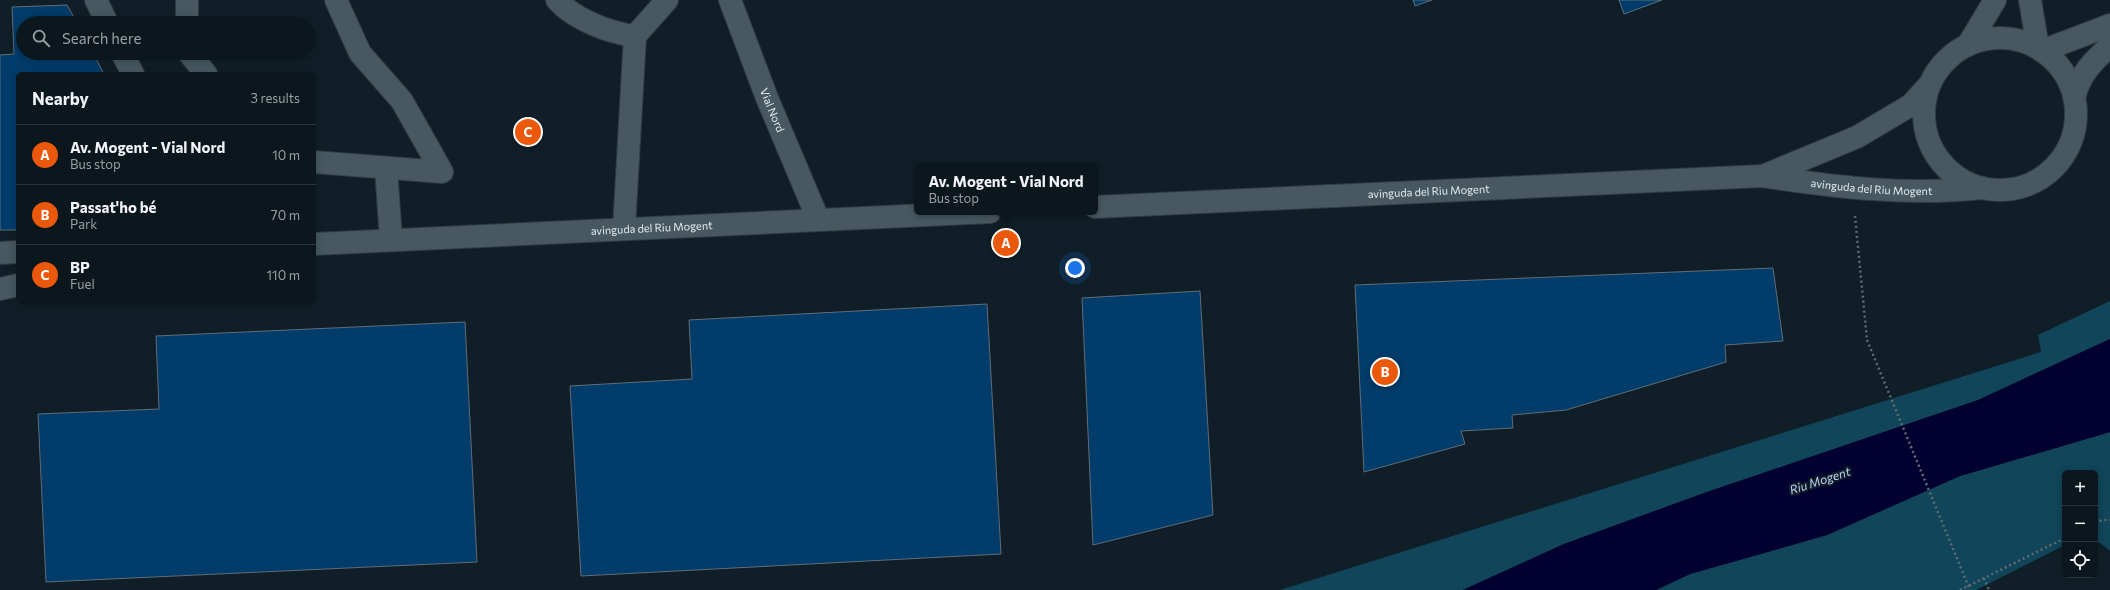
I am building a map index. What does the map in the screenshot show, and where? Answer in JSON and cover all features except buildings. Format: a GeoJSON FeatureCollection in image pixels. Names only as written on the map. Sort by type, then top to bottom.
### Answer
{"type":"FeatureCollection","features":[{"type":"Feature","properties":{"kind":"street"},"geometry":{"type":"LineString","coordinates":[[96,0],[104,16]]}},
{"type":"Feature","properties":{"kind":"street"},"geometry":{"type":"LineString","coordinates":[[187,0],[187,16]]}},
{"type":"Feature","properties":{"kind":"street"},"geometry":{"type":"LineString","coordinates":[[316,162],[442,172],[402,101],[360,53],[336,0]]}},
{"type":"Feature","properties":{"kind":"street"},"geometry":{"type":"LineString","coordinates":[[557,0],[566,10],[615,33],[635,36]]}},
{"type":"Feature","properties":{"kind":"street"},"geometry":{"type":"LineString","coordinates":[[624,228],[635,36],[667,0]]}},
{"type":"Feature","properties":{"kind":"street","name":"Vial Nord"},"geometry":{"type":"LineString","coordinates":[[730,0],[766,98],[818,219]]}},
{"type":"Feature","properties":{"kind":"street"},"geometry":{"type":"LineString","coordinates":[[1968,44],[1995,0]]}},
{"type":"Feature","properties":{"kind":"street"},"geometry":{"type":"LineString","coordinates":[[2030,0],[2040,49]]}},
{"type":"Feature","properties":{"kind":"street"},"geometry":{"type":"LineString","coordinates":[[2040,49],[2110,25]]}},
{"type":"Feature","properties":{"kind":"street"},"geometry":{"type":"LineString","coordinates":[[2010,38],[2040,49],[2052,58],[2066,75],[2074,97],[2076,125],[2073,139],[2059,163],[2037,182],[2010,190],[1982,188],[1966,183],[1952,174],[1941,163],[1932,149],[1926,133],[1923,117],[1924,100],[1929,84],[1939,68],[1952,54],[1968,44],[1981,40],[2010,38]]}},
{"type":"Feature","properties":{"kind":"street"},"geometry":{"type":"LineString","coordinates":[[2074,97],[2078,82],[2093,61],[2110,46]]}},
{"type":"Feature","properties":{"kind":"street"},"geometry":{"type":"LineString","coordinates":[[126,60],[132,72]]}},
{"type":"Feature","properties":{"kind":"street"},"geometry":{"type":"LineString","coordinates":[[194,60],[201,72]]}},
{"type":"Feature","properties":{"kind":"street","name":"avinguda del Riu Mogent"},"geometry":{"type":"LineString","coordinates":[[1762,176],[1857,137],[1911,106],[1929,84]]}},
{"type":"Feature","properties":{"kind":"street"},"geometry":{"type":"LineString","coordinates":[[386,168],[391,240]]}},
{"type":"Feature","properties":{"kind":"street","name":"avinguda del Riu Mogent"},"geometry":{"type":"LineString","coordinates":[[1098,207],[1762,176],[1852,189],[1913,192],[1982,188]]}},
{"type":"Feature","properties":{"kind":"street","name":"avinguda del Riu Mogent"},"geometry":{"type":"LineString","coordinates":[[316,244],[916,215]]}},
{"type":"Feature","properties":{"kind":"street"},"geometry":{"type":"LineString","coordinates":[[0,253],[16,252]]}},
{"type":"Feature","properties":{"kind":"street"},"geometry":{"type":"LineString","coordinates":[[0,289],[16,285]]}},
{"type":"Feature","properties":{"kind":"path"},"geometry":{"type":"LineString","coordinates":[[1852,189],[1867,340],[1970,590]]}},
{"type":"Feature","properties":{"kind":"path"},"geometry":{"type":"LineString","coordinates":[[2098,522],[2110,520]]}},
{"type":"Feature","properties":{"kind":"path"},"geometry":{"type":"LineString","coordinates":[[1960,590],[2062,539]]}},
{"type":"Feature","properties":{"kind":"path"},"geometry":{"type":"LineString","coordinates":[[1984,578],[1989,590]]}},
{"type":"Feature","properties":{"kind":"shaded area"},"geometry":{"type":"Polygon","coordinates":[[[2110,301],[2110,339],[1979,400],[1707,492],[1564,544],[1463,590],[1280,590],[2041,352],[2038,335],[2110,301]]]}},
{"type":"Feature","properties":{"kind":"shaded area"},"geometry":{"type":"Polygon","coordinates":[[[2110,432],[2110,551],[2098,541],[2098,470],[2062,470],[2062,547],[1976,590],[1656,590],[1690,574],[1827,535],[1960,476],[2110,432]]]}},
{"type":"Feature","properties":{"kind":"water","name":"Riu Mogent"},"geometry":{"type":"Polygon","coordinates":[[[2110,339],[2110,432],[1960,476],[1827,535],[1690,574],[1656,590],[1463,590],[1564,544],[1707,492],[1978,400],[2110,339]]]}},
{"type":"Feature","properties":{"kind":"place","name":"BP"},"geometry":{"type":"Point","coordinates":[528,132]}},
{"type":"Feature","properties":{"kind":"place","name":"Av. Mogent - Vial Nord"},"geometry":{"type":"Point","coordinates":[1006,243]}},
{"type":"Feature","properties":{"kind":"place","name":"Passat'ho bé"},"geometry":{"type":"Point","coordinates":[1385,372]}}]}
